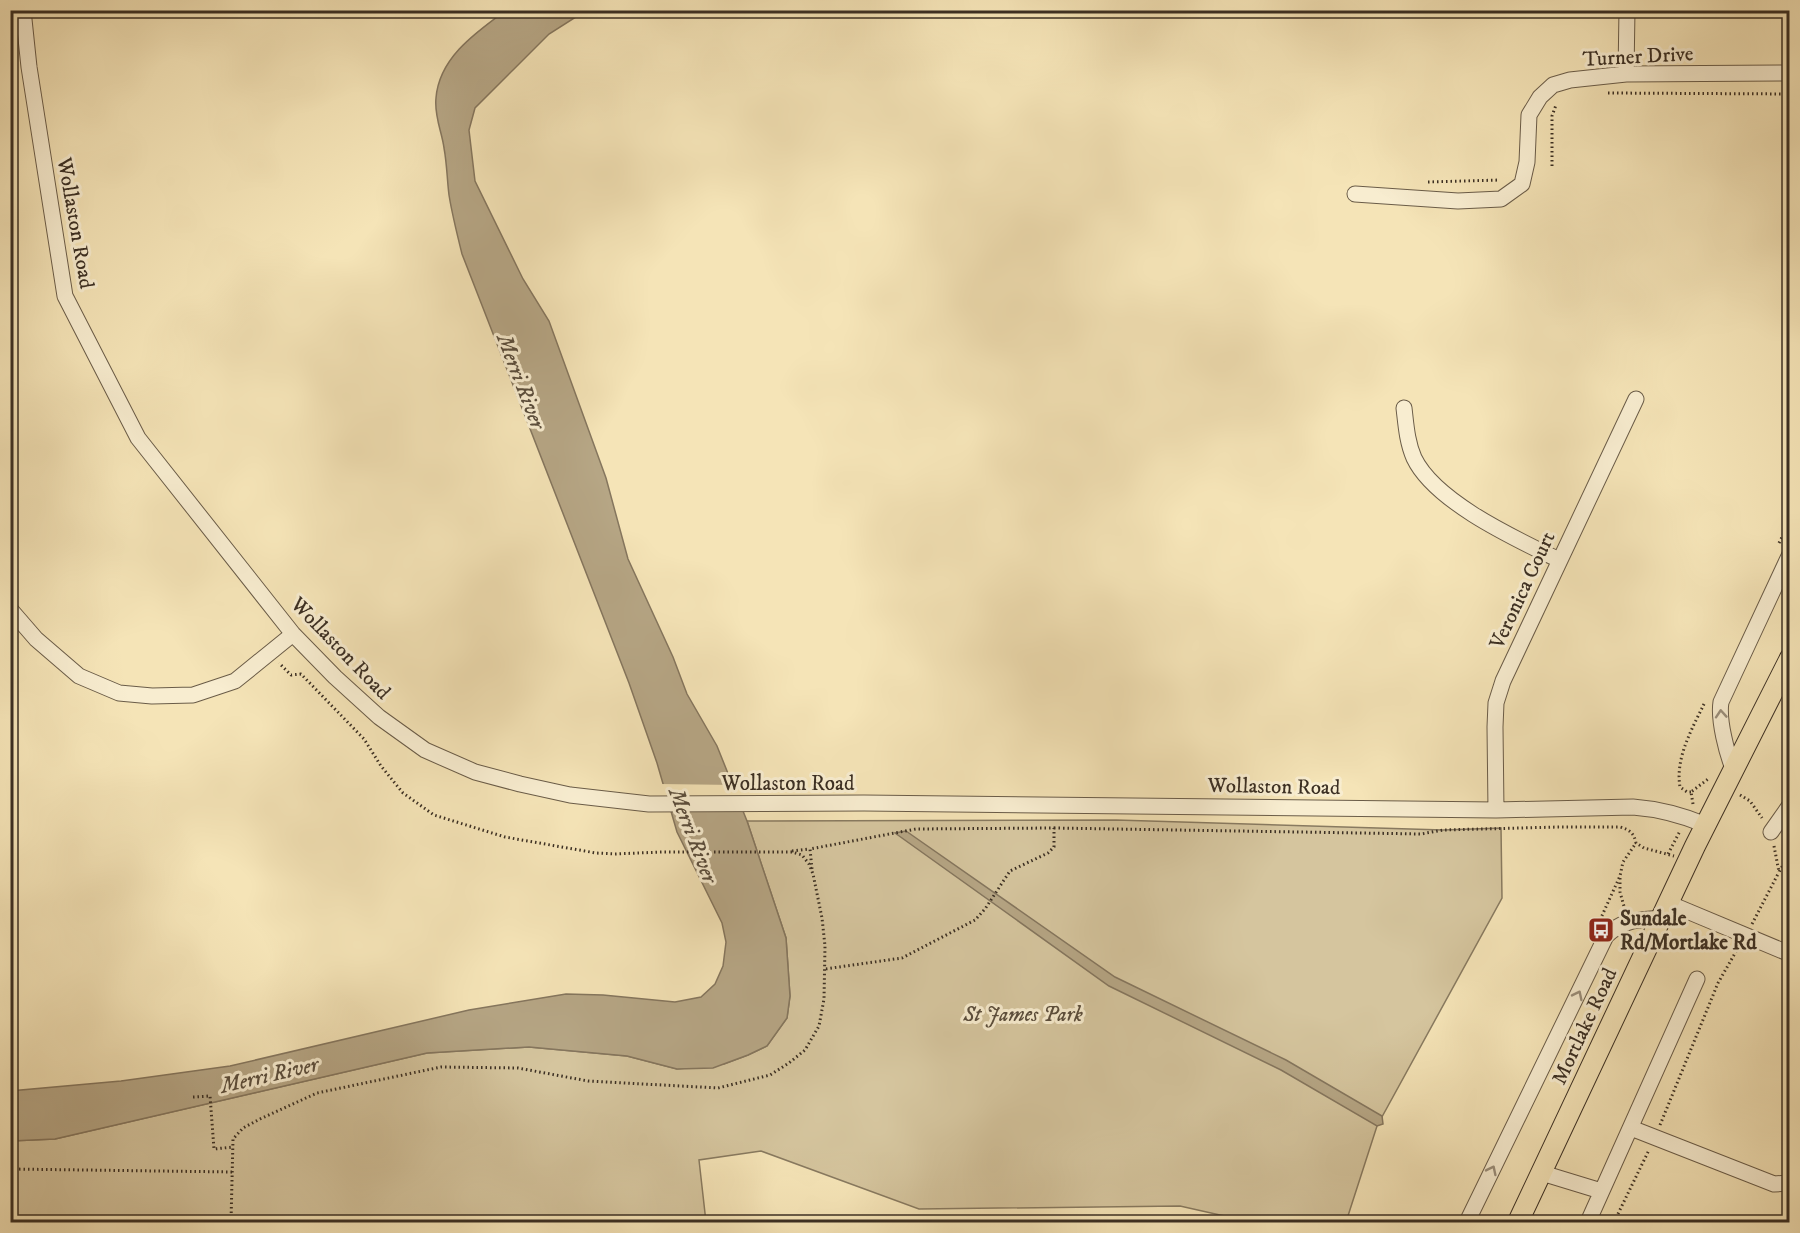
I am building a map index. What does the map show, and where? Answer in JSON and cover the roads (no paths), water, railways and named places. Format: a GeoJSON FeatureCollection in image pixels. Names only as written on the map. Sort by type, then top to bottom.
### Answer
{"type":"FeatureCollection","features":[{"type":"Feature","properties":{"kind":"main road","name":"Mortlake Road"},"geometry":{"type":"LineString","coordinates":[[1518,1222],[1688,861],[1790,658]]}},
{"type":"Feature","properties":{"kind":"street","name":"Wollaston Road"},"geometry":{"type":"LineString","coordinates":[[22,10],[65,296],[138,438],[293,634],[334,677],[379,717],[425,750],[475,772],[520,784],[570,795],[649,804],[864,803],[1496,810],[1633,807],[1663,811],[1706,825]]}},
{"type":"Feature","properties":{"kind":"street"},"geometry":{"type":"LineString","coordinates":[[1626,74],[1627,10]]}},
{"type":"Feature","properties":{"kind":"street","name":"Turner Drive"},"geometry":{"type":"LineString","coordinates":[[1355,194],[1458,201],[1501,199],[1522,184],[1527,162],[1530,115],[1540,97],[1554,85],[1626,74],[1790,73]]}},
{"type":"Feature","properties":{"kind":"street","name":"Veronica Court"},"geometry":{"type":"LineString","coordinates":[[1496,810],[1496,703],[1503,681],[1636,399]]}},
{"type":"Feature","properties":{"kind":"street"},"geometry":{"type":"LineString","coordinates":[[1404,408],[1407,437],[1414,458],[1427,478],[1471,513],[1559,561]]}},
{"type":"Feature","properties":{"kind":"street"},"geometry":{"type":"LineString","coordinates":[[1729,779],[1729,759],[1719,711],[1720,702],[1790,554]]}},
{"type":"Feature","properties":{"kind":"street"},"geometry":{"type":"LineString","coordinates":[[10,609],[36,639],[79,676],[119,693],[152,696],[193,695],[235,681],[293,634]]}},
{"type":"Feature","properties":{"kind":"street"},"geometry":{"type":"LineString","coordinates":[[1771,832],[1790,806]]}},
{"type":"Feature","properties":{"kind":"street"},"geometry":{"type":"LineString","coordinates":[[1467,1222],[1606,936],[1614,928],[1628,921],[1665,911],[1745,936],[1790,954]]}},
{"type":"Feature","properties":{"kind":"street"},"geometry":{"type":"LineString","coordinates":[[1588,1222],[1697,979]]}},
{"type":"Feature","properties":{"kind":"street"},"geometry":{"type":"LineString","coordinates":[[1631,1128],[1774,1184],[1790,1183]]}},
{"type":"Feature","properties":{"kind":"street"},"geometry":{"type":"LineString","coordinates":[[1542,1173],[1601,1191]]}},
{"type":"Feature","properties":{"kind":"water","name":"Merri River"},"geometry":{"type":"Polygon","coordinates":[[[505,11],[590,11],[582,13],[549,34],[475,108],[469,130],[475,181],[523,279],[549,321],[606,478],[628,559],[673,657],[687,694],[717,746],[747,821],[786,938],[790,996],[787,1018],[767,1046],[713,1068],[677,1069],[627,1056],[529,1047],[427,1053],[55,1139],[11,1141],[10,1091],[121,1081],[230,1066],[469,1010],[566,994],[675,1002],[701,997],[715,984],[723,966],[726,942],[722,923],[677,832],[657,763],[629,683],[462,254],[455,224],[436,111],[439,84],[451,59],[460,48],[505,11]]]}},
{"type":"Feature","properties":{"kind":"water"},"geometry":{"type":"Polygon","coordinates":[[[906,831],[1115,977],[1286,1060],[1382,1116],[1383,1124],[1377,1126],[1281,1070],[1109,986],[895,833],[906,831]]]}},
{"type":"Feature","properties":{"kind":"place","name":"Sundale Rd/Mortlake Rd"},"geometry":{"type":"Point","coordinates":[1601,930]}},
{"type":"Feature","properties":{"kind":"park label","name":"St James Park"},"geometry":{"type":"Point","coordinates":[1023,1014]}}]}
